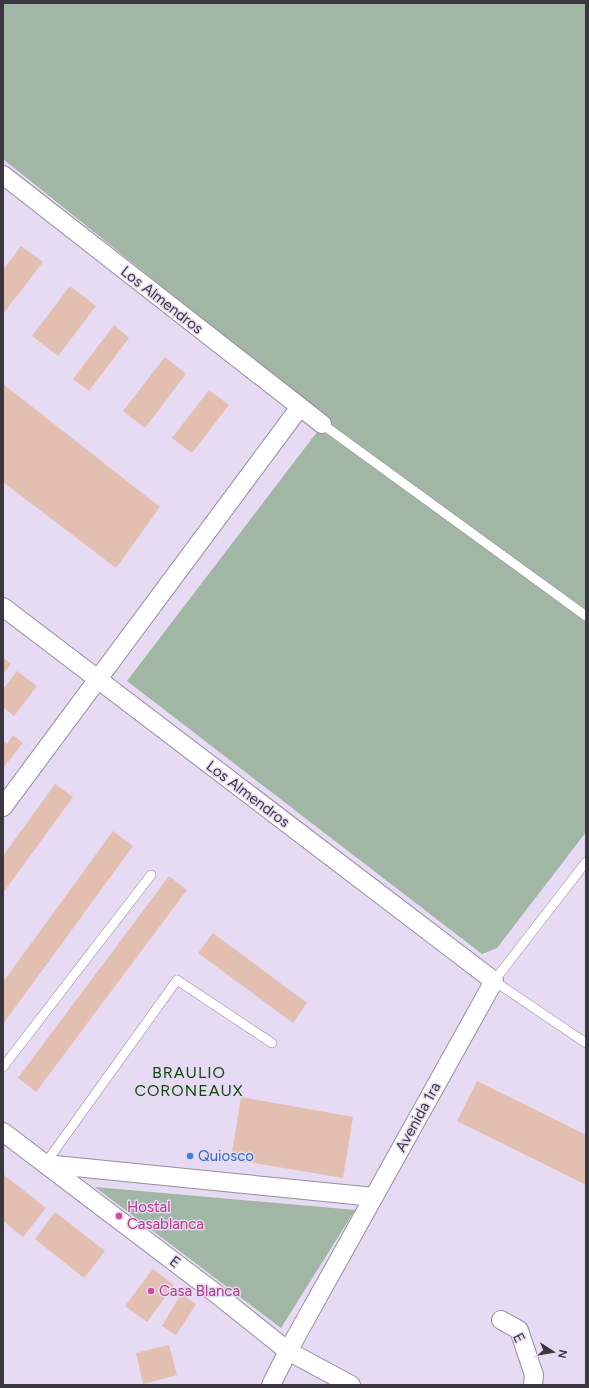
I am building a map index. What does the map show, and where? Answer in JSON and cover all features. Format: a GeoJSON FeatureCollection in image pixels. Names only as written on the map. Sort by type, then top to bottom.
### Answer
{"type":"FeatureCollection","features":[{"type":"Feature","properties":{"kind":"street","name":"Los Almendros"},"geometry":{"type":"LineString","coordinates":[[3,175],[322,424]]}},
{"type":"Feature","properties":{"kind":"street"},"geometry":{"type":"LineString","coordinates":[[3,807],[300,407]]}},
{"type":"Feature","properties":{"kind":"street","name":"Los Almendros"},"geometry":{"type":"LineString","coordinates":[[3,607],[494,981]]}},
{"type":"Feature","properties":{"kind":"street","name":"Avenida 1ra"},"geometry":{"type":"LineString","coordinates":[[271,1385],[288,1351],[494,981]]}},
{"type":"Feature","properties":{"kind":"street","name":"E"},"geometry":{"type":"LineString","coordinates":[[3,1132],[214,1292],[288,1351],[351,1385]]}},
{"type":"Feature","properties":{"kind":"street"},"geometry":{"type":"LineString","coordinates":[[45,1164],[374,1197]]}},
{"type":"Feature","properties":{"kind":"street","name":"E"},"geometry":{"type":"LineString","coordinates":[[502,1320],[519,1330],[534,1375],[533,1385]]}},
{"type":"Feature","properties":{"kind":"lane"},"geometry":{"type":"LineString","coordinates":[[322,424],[586,616]]}},
{"type":"Feature","properties":{"kind":"lane","name":"Avenida 1ra"},"geometry":{"type":"LineString","coordinates":[[494,981],[586,862]]}},
{"type":"Feature","properties":{"kind":"lane"},"geometry":{"type":"LineString","coordinates":[[3,1067],[151,875]]}},
{"type":"Feature","properties":{"kind":"lane"},"geometry":{"type":"LineString","coordinates":[[45,1164],[177,980],[272,1043]]}},
{"type":"Feature","properties":{"kind":"lane"},"geometry":{"type":"LineString","coordinates":[[494,981],[586,1043]]}},
{"type":"Feature","properties":{"kind":"green space"},"geometry":{"type":"Polygon","coordinates":[[[3,3],[586,3],[586,832],[497,948],[482,954],[127,681],[327,419],[3,159],[3,3]]]}},
{"type":"Feature","properties":{"kind":"green space"},"geometry":{"type":"Polygon","coordinates":[[[95,1187],[355,1210],[281,1328],[95,1187]]]}},
{"type":"Feature","properties":{"kind":"building"},"geometry":{"type":"Polygon","coordinates":[[[21,246],[43,262],[3,314],[3,270],[21,246]]]}},
{"type":"Feature","properties":{"kind":"building"},"geometry":{"type":"Polygon","coordinates":[[[70,286],[96,306],[58,356],[32,336],[70,286]]]}},
{"type":"Feature","properties":{"kind":"building"},"geometry":{"type":"Polygon","coordinates":[[[114,325],[129,338],[89,391],[73,379],[114,325]]]}},
{"type":"Feature","properties":{"kind":"building"},"geometry":{"type":"Polygon","coordinates":[[[165,357],[186,374],[145,428],[123,411],[165,357]]]}},
{"type":"Feature","properties":{"kind":"building"},"geometry":{"type":"Polygon","coordinates":[[[3,384],[160,507],[116,568],[3,482],[3,384]]]}},
{"type":"Feature","properties":{"kind":"building"},"geometry":{"type":"Polygon","coordinates":[[[209,390],[229,405],[192,453],[172,438],[209,390]]]}},
{"type":"Feature","properties":{"kind":"building"},"geometry":{"type":"Polygon","coordinates":[[[3,657],[11,664],[3,674],[3,657]]]}},
{"type":"Feature","properties":{"kind":"building"},"geometry":{"type":"Polygon","coordinates":[[[17,671],[37,686],[14,716],[3,707],[3,689],[17,671]]]}},
{"type":"Feature","properties":{"kind":"building"},"geometry":{"type":"Polygon","coordinates":[[[13,735],[23,743],[3,768],[3,741],[7,744],[13,735]]]}},
{"type":"Feature","properties":{"kind":"building"},"geometry":{"type":"Polygon","coordinates":[[[55,784],[73,797],[3,893],[3,856],[55,784]]]}},
{"type":"Feature","properties":{"kind":"building"},"geometry":{"type":"Polygon","coordinates":[[[113,831],[133,846],[3,1024],[3,982],[113,831]]]}},
{"type":"Feature","properties":{"kind":"building"},"geometry":{"type":"Polygon","coordinates":[[[169,876],[187,890],[36,1092],[18,1078],[169,876]]]}},
{"type":"Feature","properties":{"kind":"building"},"geometry":{"type":"Polygon","coordinates":[[[213,933],[307,1003],[293,1023],[198,953],[213,933]]]}},
{"type":"Feature","properties":{"kind":"building"},"geometry":{"type":"Polygon","coordinates":[[[477,1081],[586,1135],[586,1185],[457,1121],[477,1081]]]}},
{"type":"Feature","properties":{"kind":"building"},"geometry":{"type":"Polygon","coordinates":[[[241,1097],[353,1117],[343,1178],[231,1159],[241,1097]]]}},
{"type":"Feature","properties":{"kind":"building"},"geometry":{"type":"Polygon","coordinates":[[[3,1174],[46,1208],[23,1237],[3,1221],[3,1174]]]}},
{"type":"Feature","properties":{"kind":"building"},"geometry":{"type":"Polygon","coordinates":[[[55,1212],[105,1251],[84,1278],[35,1239],[55,1212]]]}},
{"type":"Feature","properties":{"kind":"building"},"geometry":{"type":"Polygon","coordinates":[[[153,1269],[174,1285],[147,1322],[125,1306],[153,1269]]]}},
{"type":"Feature","properties":{"kind":"building"},"geometry":{"type":"Polygon","coordinates":[[[181,1294],[196,1304],[176,1335],[162,1326],[181,1294]]]}},
{"type":"Feature","properties":{"kind":"building"},"geometry":{"type":"Polygon","coordinates":[[[169,1345],[177,1375],[143,1384],[136,1353],[169,1345]]]}},
{"type":"Feature","properties":{"kind":"place","name":"Quiosco"},"geometry":{"type":"Point","coordinates":[190,1156]}},
{"type":"Feature","properties":{"kind":"place","name":"Hostal Casablanca"},"geometry":{"type":"Point","coordinates":[119,1216]}},
{"type":"Feature","properties":{"kind":"place","name":"Casa Blanca"},"geometry":{"type":"Point","coordinates":[151,1291]}},
{"type":"Feature","properties":{"kind":"district","name":"BRAULIO CORONEAUX"},"geometry":{"type":"Point","coordinates":[189,1081]}}]}
